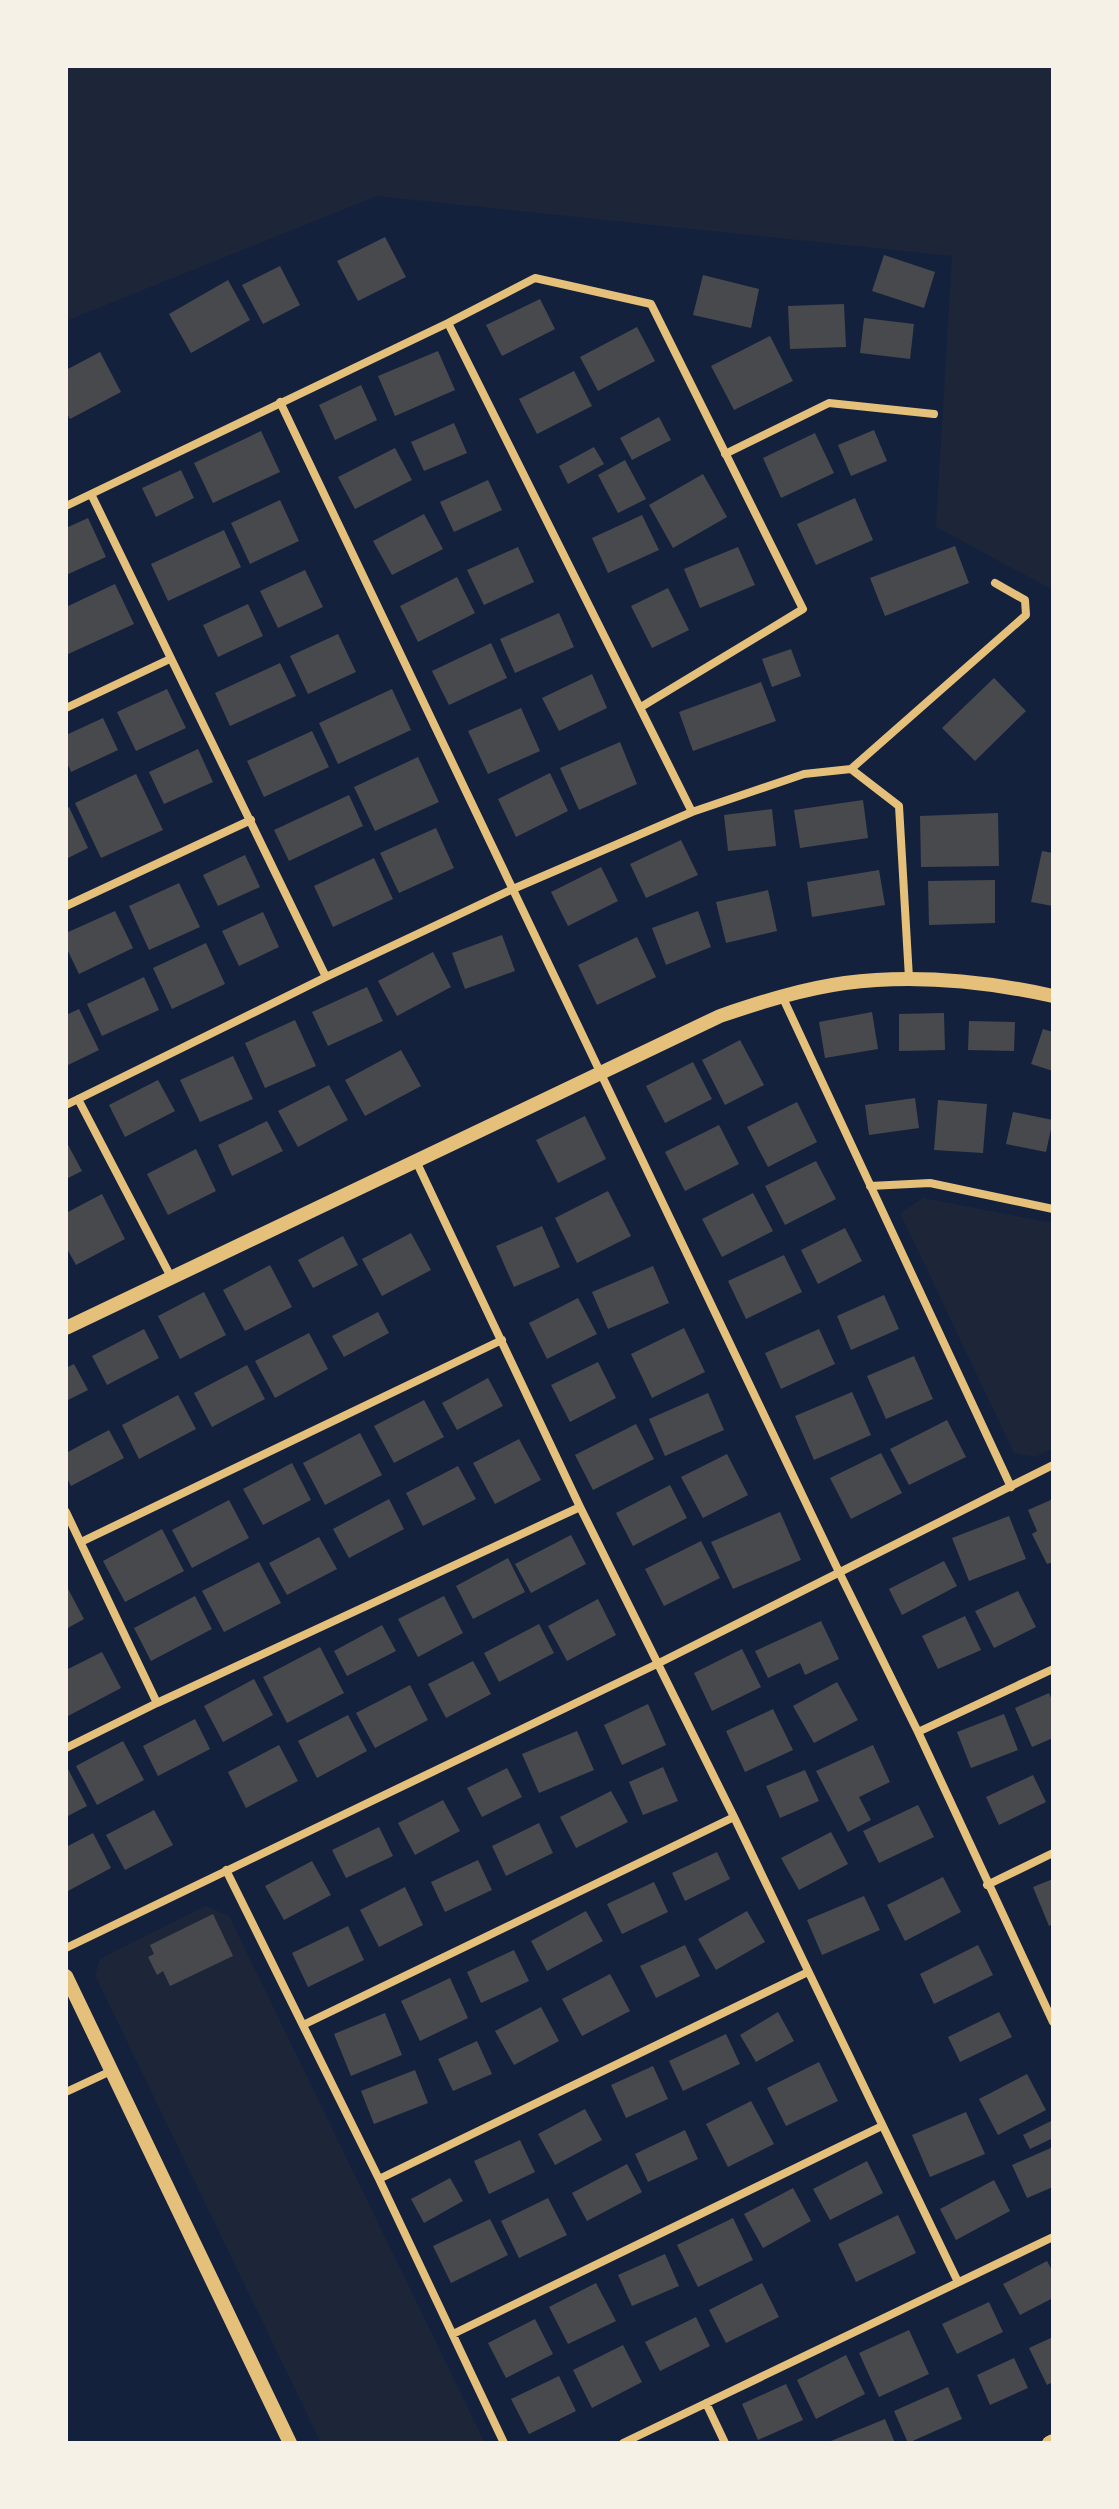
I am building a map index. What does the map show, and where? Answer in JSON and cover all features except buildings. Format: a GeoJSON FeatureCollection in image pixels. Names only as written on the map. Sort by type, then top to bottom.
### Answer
{"type":"FeatureCollection","features":[{"type":"Feature","properties":{"kind":"street"},"geometry":{"type":"LineString","coordinates":[[66,506],[448,323],[535,278],[651,304],[803,609],[641,707]]}},
{"type":"Feature","properties":{"kind":"street"},"geometry":{"type":"LineString","coordinates":[[448,323],[692,812]]}},
{"type":"Feature","properties":{"kind":"street"},"geometry":{"type":"LineString","coordinates":[[280,402],[918,1732],[1053,2022]]}},
{"type":"Feature","properties":{"kind":"street"},"geometry":{"type":"LineString","coordinates":[[725,454],[829,403],[934,414]]}},
{"type":"Feature","properties":{"kind":"street"},"geometry":{"type":"LineString","coordinates":[[91,494],[326,977]]}},
{"type":"Feature","properties":{"kind":"street"},"geometry":{"type":"LineString","coordinates":[[66,1105],[513,889],[692,812],[804,774],[851,769],[1026,615],[1025,600],[995,583]]}},
{"type":"Feature","properties":{"kind":"street"},"geometry":{"type":"LineString","coordinates":[[66,708],[170,659]]}},
{"type":"Feature","properties":{"kind":"street"},"geometry":{"type":"LineString","coordinates":[[851,769],[899,806],[909,978]]}},
{"type":"Feature","properties":{"kind":"street"},"geometry":{"type":"LineString","coordinates":[[66,906],[251,820]]}},
{"type":"Feature","properties":{"kind":"street"},"geometry":{"type":"LineString","coordinates":[[66,1328],[720,1016],[782,996],[845,983],[909,978],[1021,988],[1053,996]]}},
{"type":"Feature","properties":{"kind":"street"},"geometry":{"type":"LineString","coordinates":[[782,996],[1011,1487]]}},
{"type":"Feature","properties":{"kind":"street"},"geometry":{"type":"LineString","coordinates":[[78,1099],[171,1277]]}},
{"type":"Feature","properties":{"kind":"street"},"geometry":{"type":"LineString","coordinates":[[416,1161],[580,1507],[659,1663],[958,2282]]}},
{"type":"Feature","properties":{"kind":"street"},"geometry":{"type":"LineString","coordinates":[[870,1186],[930,1183],[1053,1209]]}},
{"type":"Feature","properties":{"kind":"street"},"geometry":{"type":"LineString","coordinates":[[81,1542],[502,1340]]}},
{"type":"Feature","properties":{"kind":"street"},"geometry":{"type":"LineString","coordinates":[[66,1948],[659,1663],[1053,1465]]}},
{"type":"Feature","properties":{"kind":"street"},"geometry":{"type":"LineString","coordinates":[[66,1748],[580,1507]]}},
{"type":"Feature","properties":{"kind":"street"},"geometry":{"type":"LineString","coordinates":[[66,1512],[157,1703]]}},
{"type":"Feature","properties":{"kind":"street"},"geometry":{"type":"LineString","coordinates":[[918,1732],[1053,1669]]}},
{"type":"Feature","properties":{"kind":"street"},"geometry":{"type":"LineString","coordinates":[[303,2025],[734,1817]]}},
{"type":"Feature","properties":{"kind":"street"},"geometry":{"type":"LineString","coordinates":[[987,1885],[1053,1853]]}},
{"type":"Feature","properties":{"kind":"street"},"geometry":{"type":"LineString","coordinates":[[226,1870],[379,2179],[504,2443]]}},
{"type":"Feature","properties":{"kind":"street"},"geometry":{"type":"LineString","coordinates":[[379,2179],[808,1972]]}},
{"type":"Feature","properties":{"kind":"street"},"geometry":{"type":"LineString","coordinates":[[66,1976],[290,2443]]}},
{"type":"Feature","properties":{"kind":"street"},"geometry":{"type":"LineString","coordinates":[[66,2092],[111,2071]]}},
{"type":"Feature","properties":{"kind":"street"},"geometry":{"type":"LineString","coordinates":[[453,2334],[882,2126]]}},
{"type":"Feature","properties":{"kind":"street"},"geometry":{"type":"LineString","coordinates":[[623,2443],[1053,2237]]}},
{"type":"Feature","properties":{"kind":"street"},"geometry":{"type":"LineString","coordinates":[[706,2403],[725,2443]]}},
{"type":"Feature","properties":{"kind":"shaded area"},"geometry":{"type":"Polygon","coordinates":[[[66,66],[1053,66],[1053,590],[936,527],[952,256],[377,196],[66,321],[66,66]]]}},
{"type":"Feature","properties":{"kind":"shaded area"},"geometry":{"type":"Polygon","coordinates":[[[923,1198],[1053,1223],[1053,1448],[1035,1457],[1014,1453],[900,1213],[923,1198]]]}},
{"type":"Feature","properties":{"kind":"shaded area"},"geometry":{"type":"Polygon","coordinates":[[[206,1906],[229,1916],[485,2443],[321,2443],[95,1975],[100,1959],[206,1906]]]}}]}
